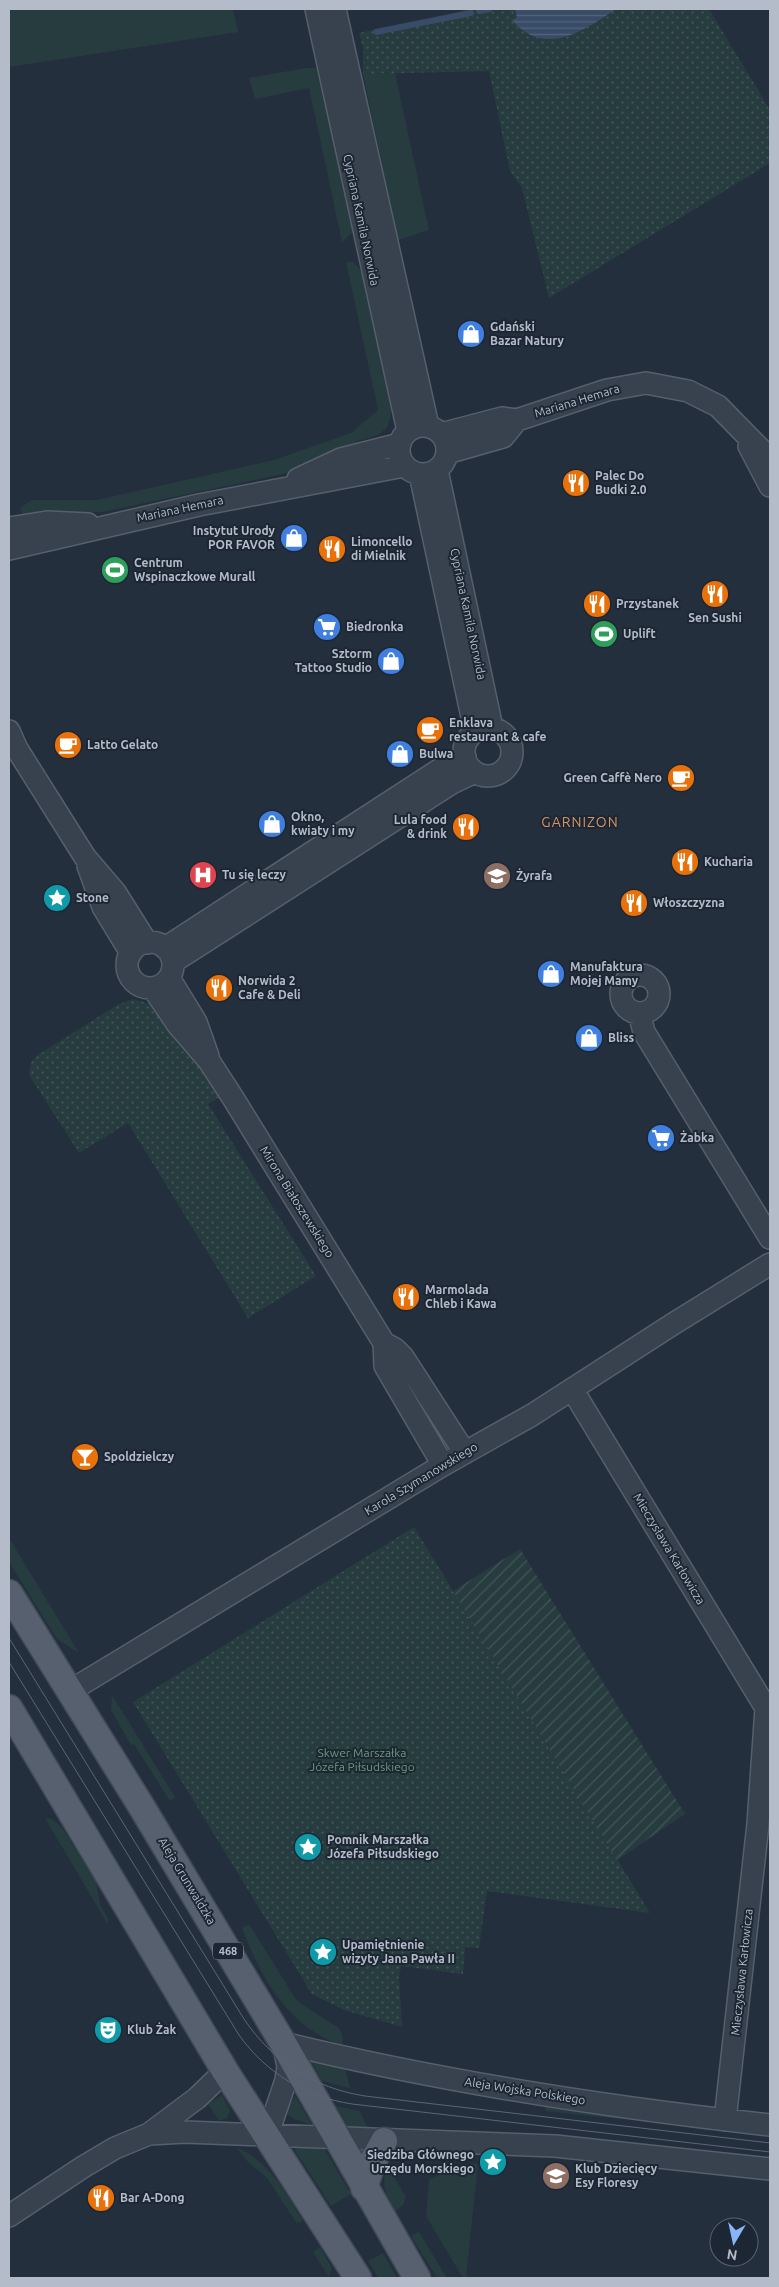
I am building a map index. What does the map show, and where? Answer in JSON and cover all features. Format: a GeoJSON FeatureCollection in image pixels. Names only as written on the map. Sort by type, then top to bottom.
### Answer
{"type":"FeatureCollection","features":[{"type":"Feature","properties":{"kind":"main road","name":"Aleja Grunwaldzka"},"geometry":{"type":"LineString","coordinates":[[9,1593],[283,2043],[416,2278]]}},
{"type":"Feature","properties":{"kind":"main road"},"geometry":{"type":"LineString","coordinates":[[9,1708],[225,2071],[358,2278]]}},
{"type":"Feature","properties":{"kind":"main road"},"geometry":{"type":"LineString","coordinates":[[364,2188],[373,2161],[384,2141]]}},
{"type":"Feature","properties":{"kind":"street","name":"Cypriana Kamila Norwida"},"geometry":{"type":"LineString","coordinates":[[316,9],[423,450]]}},
{"type":"Feature","properties":{"kind":"street","name":"Cypriana Kamila Norwida"},"geometry":{"type":"LineString","coordinates":[[335,9],[423,450],[484,729]]}},
{"type":"Feature","properties":{"kind":"street","name":"Mariana Hemara"},"geometry":{"type":"LineString","coordinates":[[9,548],[42,542],[103,525],[286,487],[355,476],[423,450],[503,437],[517,420],[607,390],[646,383],[688,392],[712,403],[770,459]]}},
{"type":"Feature","properties":{"kind":"street","name":"Mariana Hemara"},"geometry":{"type":"LineString","coordinates":[[744,432],[770,486]]}},
{"type":"Feature","properties":{"kind":"street","name":"Mariana Hemara"},"geometry":{"type":"LineString","coordinates":[[9,528],[47,522],[103,525]]}},
{"type":"Feature","properties":{"kind":"street"},"geometry":{"type":"LineString","coordinates":[[484,729],[500,730],[510,741],[512,756],[510,763],[500,773],[481,775],[470,764],[466,742],[484,729]]}},
{"type":"Feature","properties":{"kind":"street","name":"Mirona Białoszewskiego"},"geometry":{"type":"LineString","coordinates":[[9,731],[17,750],[85,857],[115,892],[156,962],[196,1022],[209,1061],[384,1343],[386,1366],[443,1465]]}},
{"type":"Feature","properties":{"kind":"street"},"geometry":{"type":"LineString","coordinates":[[156,962],[386,814],[452,783],[470,764]]}},
{"type":"Feature","properties":{"kind":"street"},"geometry":{"type":"LineString","coordinates":[[639,1013],[644,1032],[770,1238]]}},
{"type":"Feature","properties":{"kind":"street","name":"Karola Szymanowskiego"},"geometry":{"type":"LineString","coordinates":[[70,1691],[443,1465],[532,1415],[770,1264]]}},
{"type":"Feature","properties":{"kind":"street","name":"Mirona Białoszewskiego"},"geometry":{"type":"LineString","coordinates":[[384,1343],[395,1349],[403,1357],[465,1453]]}},
{"type":"Feature","properties":{"kind":"street","name":"Mieczysława Karłowicza"},"geometry":{"type":"LineString","coordinates":[[572,1389],[768,1709],[764,1820],[725,2120]]}},
{"type":"Feature","properties":{"kind":"street"},"geometry":{"type":"LineString","coordinates":[[267,2136],[286,2080],[288,2066],[283,2043]]}},
{"type":"Feature","properties":{"kind":"street","name":"Aleja Wojska Polskiego"},"geometry":{"type":"LineString","coordinates":[[283,2043],[366,2063],[488,2087],[770,2125]]}},
{"type":"Feature","properties":{"kind":"street"},"geometry":{"type":"LineString","coordinates":[[9,2216],[91,2162],[115,2148],[149,2134],[197,2098],[225,2071]]}},
{"type":"Feature","properties":{"kind":"street"},"geometry":{"type":"LineString","coordinates":[[149,2134],[171,2132],[555,2146],[770,2169]]}},
{"type":"Feature","properties":{"kind":"green space"},"geometry":{"type":"Polygon","coordinates":[[[9,9],[233,9],[238,32],[9,67],[9,9]]]}},
{"type":"Feature","properties":{"kind":"green space"},"geometry":{"type":"Polygon","coordinates":[[[464,9],[709,9],[770,110],[770,163],[549,298],[522,188],[510,171],[489,71],[363,74],[363,48],[359,33],[463,11],[464,9]]]}},
{"type":"Feature","properties":{"kind":"green space"},"geometry":{"type":"Polygon","coordinates":[[[306,68],[319,68],[353,232],[342,242],[309,88],[255,99],[249,78],[306,68]]]}},
{"type":"Feature","properties":{"kind":"green space"},"geometry":{"type":"Polygon","coordinates":[[[395,73],[429,230],[398,240],[363,74],[395,73]]]}},
{"type":"Feature","properties":{"kind":"green space"},"geometry":{"type":"Polygon","coordinates":[[[346,262],[353,262],[363,272],[391,408],[389,423],[386,429],[377,435],[356,441],[357,447],[345,449],[283,474],[102,512],[33,513],[23,516],[20,508],[32,500],[97,500],[274,460],[351,433],[378,410],[346,262]]]}},
{"type":"Feature","properties":{"kind":"green space"},"geometry":{"type":"Polygon","coordinates":[[[132,999],[148,1003],[154,1007],[221,1096],[208,1104],[316,1276],[248,1318],[128,1123],[79,1153],[29,1075],[31,1062],[38,1055],[117,1005],[132,999]]]}},
{"type":"Feature","properties":{"kind":"green space","name":"Skwer Marszałka Józefa Piłsudskiego"},"geometry":{"type":"Polygon","coordinates":[[[414,1527],[650,1913],[487,1891],[479,1948],[465,1947],[463,1974],[401,1966],[399,1978],[402,2027],[344,2010],[312,1994],[133,1702],[414,1527]]]}},
{"type":"Feature","properties":{"kind":"green space"},"geometry":{"type":"Polygon","coordinates":[[[9,1538],[79,1653],[57,1639],[9,1562],[9,1538]]]}},
{"type":"Feature","properties":{"kind":"green space"},"geometry":{"type":"Polygon","coordinates":[[[520,1549],[685,1814],[617,1860],[453,1591],[520,1549]]]}},
{"type":"Feature","properties":{"kind":"green space"},"geometry":{"type":"Polygon","coordinates":[[[112,1695],[175,1797],[170,1801],[134,1744],[131,1745],[111,1710],[112,1695]]]}},
{"type":"Feature","properties":{"kind":"green space"},"geometry":{"type":"Polygon","coordinates":[[[45,1818],[52,1819],[62,1828],[96,1881],[100,1905],[108,1919],[107,1923],[45,1818]]]}},
{"type":"Feature","properties":{"kind":"green space"},"geometry":{"type":"Polygon","coordinates":[[[249,1924],[295,1998],[339,2028],[342,2034],[343,2046],[323,2037],[306,2026],[279,1999],[258,1966],[242,1928],[249,1924]]]}},
{"type":"Feature","properties":{"kind":"green space"},"geometry":{"type":"Polygon","coordinates":[[[311,2060],[345,2068],[350,2088],[322,2081],[311,2060]]]}},
{"type":"Feature","properties":{"kind":"green space"},"geometry":{"type":"Polygon","coordinates":[[[222,2095],[230,2111],[227,2118],[219,2121],[208,2104],[222,2095]]]}},
{"type":"Feature","properties":{"kind":"green space"},"geometry":{"type":"Polygon","coordinates":[[[295,2096],[312,2125],[294,2119],[285,2112],[295,2096]]]}},
{"type":"Feature","properties":{"kind":"green space"},"geometry":{"type":"Polygon","coordinates":[[[546,2104],[619,2117],[619,2119],[545,2111],[546,2104]]]}},
{"type":"Feature","properties":{"kind":"green space"},"geometry":{"type":"Polygon","coordinates":[[[336,2106],[360,2111],[369,2131],[350,2130],[336,2106]]]}},
{"type":"Feature","properties":{"kind":"green space"},"geometry":{"type":"Polygon","coordinates":[[[237,2148],[249,2154],[268,2169],[303,2221],[299,2223],[295,2221],[268,2179],[246,2160],[237,2148]]]}},
{"type":"Feature","properties":{"kind":"green space"},"geometry":{"type":"Polygon","coordinates":[[[295,2148],[324,2148],[351,2194],[331,2206],[295,2151],[295,2148]]]}},
{"type":"Feature","properties":{"kind":"green space"},"geometry":{"type":"Polygon","coordinates":[[[471,2163],[478,2164],[466,2278],[463,2278],[426,2216],[429,2180],[448,2170],[464,2168],[471,2163]]]}},
{"type":"Feature","properties":{"kind":"green space"},"geometry":{"type":"Polygon","coordinates":[[[388,2166],[406,2197],[403,2205],[395,2211],[389,2200],[384,2183],[388,2166]]]}},
{"type":"Feature","properties":{"kind":"green space"},"geometry":{"type":"Polygon","coordinates":[[[419,2232],[447,2278],[437,2278],[411,2236],[419,2232]]]}},
{"type":"Feature","properties":{"kind":"green space"},"geometry":{"type":"Polygon","coordinates":[[[320,2247],[332,2268],[329,2277],[313,2252],[320,2247]]]}},
{"type":"Feature","properties":{"kind":"green space"},"geometry":{"type":"Polygon","coordinates":[[[383,2253],[397,2278],[379,2278],[368,2261],[383,2253]]]}},
{"type":"Feature","properties":{"kind":"water"},"geometry":{"type":"Polygon","coordinates":[[[515,9],[616,9],[577,32],[551,39],[537,37],[524,31],[512,20],[517,18],[515,9]]]}},
{"type":"Feature","properties":{"kind":"waterway"},"geometry":{"type":"LineString","coordinates":[[479,11],[489,9]]}},
{"type":"Feature","properties":{"kind":"waterway"},"geometry":{"type":"LineString","coordinates":[[376,32],[471,13]]}},
{"type":"Feature","properties":{"kind":"tram line"},"geometry":{"type":"LineString","coordinates":[[9,1638],[244,2019],[268,2048],[296,2071],[329,2087],[365,2096],[770,2143]]}},
{"type":"Feature","properties":{"kind":"tram line"},"geometry":{"type":"LineString","coordinates":[[9,1662],[239,2035],[250,2049],[274,2072],[319,2096],[352,2104],[770,2152]]}},
{"type":"Feature","properties":{"kind":"place","name":"Gdański Bazar Natury"},"geometry":{"type":"Point","coordinates":[471,334]}},
{"type":"Feature","properties":{"kind":"place","name":"Palec Do Budki 2.0"},"geometry":{"type":"Point","coordinates":[576,483]}},
{"type":"Feature","properties":{"kind":"place","name":"Instytut Urody POR FAVOR"},"geometry":{"type":"Point","coordinates":[294,538]}},
{"type":"Feature","properties":{"kind":"place","name":"Limoncello di Mielnik"},"geometry":{"type":"Point","coordinates":[332,549]}},
{"type":"Feature","properties":{"kind":"place","name":"Centrum Wspinaczkowe Murall"},"geometry":{"type":"Point","coordinates":[115,570]}},
{"type":"Feature","properties":{"kind":"place","name":"Sen Sushi"},"geometry":{"type":"Point","coordinates":[715,594]}},
{"type":"Feature","properties":{"kind":"place","name":"Przystanek"},"geometry":{"type":"Point","coordinates":[597,604]}},
{"type":"Feature","properties":{"kind":"place","name":"Biedronka"},"geometry":{"type":"Point","coordinates":[327,627]}},
{"type":"Feature","properties":{"kind":"place","name":"Uplift"},"geometry":{"type":"Point","coordinates":[604,634]}},
{"type":"Feature","properties":{"kind":"place","name":"Sztorm Tattoo Studio"},"geometry":{"type":"Point","coordinates":[391,661]}},
{"type":"Feature","properties":{"kind":"place","name":"Enklava restaurant & cafe"},"geometry":{"type":"Point","coordinates":[430,730]}},
{"type":"Feature","properties":{"kind":"place","name":"Latto Gelato"},"geometry":{"type":"Point","coordinates":[68,745]}},
{"type":"Feature","properties":{"kind":"place","name":"Bulwa"},"geometry":{"type":"Point","coordinates":[400,754]}},
{"type":"Feature","properties":{"kind":"place","name":"Green Caffè Nero"},"geometry":{"type":"Point","coordinates":[681,778]}},
{"type":"Feature","properties":{"kind":"place","name":"Okno, kwiaty i my"},"geometry":{"type":"Point","coordinates":[272,824]}},
{"type":"Feature","properties":{"kind":"place","name":"Lula food & drink"},"geometry":{"type":"Point","coordinates":[466,827]}},
{"type":"Feature","properties":{"kind":"place","name":"Kucharia"},"geometry":{"type":"Point","coordinates":[685,862]}},
{"type":"Feature","properties":{"kind":"place","name":"Tu się leczy"},"geometry":{"type":"Point","coordinates":[203,875]}},
{"type":"Feature","properties":{"kind":"place","name":"Żyrafa"},"geometry":{"type":"Point","coordinates":[497,876]}},
{"type":"Feature","properties":{"kind":"place","name":"Stone"},"geometry":{"type":"Point","coordinates":[57,898]}},
{"type":"Feature","properties":{"kind":"place","name":"Włoszczyzna"},"geometry":{"type":"Point","coordinates":[634,903]}},
{"type":"Feature","properties":{"kind":"place","name":"Manufaktura Mojej Mamy"},"geometry":{"type":"Point","coordinates":[551,974]}},
{"type":"Feature","properties":{"kind":"place","name":"Norwida 2 Cafe & Deli"},"geometry":{"type":"Point","coordinates":[219,988]}},
{"type":"Feature","properties":{"kind":"place","name":"Bliss"},"geometry":{"type":"Point","coordinates":[589,1038]}},
{"type":"Feature","properties":{"kind":"place","name":"Żabka"},"geometry":{"type":"Point","coordinates":[661,1138]}},
{"type":"Feature","properties":{"kind":"place","name":"Marmolada Chleb i Kawa"},"geometry":{"type":"Point","coordinates":[406,1297]}},
{"type":"Feature","properties":{"kind":"place","name":"Spoldzielczy"},"geometry":{"type":"Point","coordinates":[85,1457]}},
{"type":"Feature","properties":{"kind":"place","name":"Pomnik Marszałka Józefa Piłsudskiego"},"geometry":{"type":"Point","coordinates":[308,1847]}},
{"type":"Feature","properties":{"kind":"place","name":"Upamiętnienie wizyty Jana Pawła II"},"geometry":{"type":"Point","coordinates":[323,1952]}},
{"type":"Feature","properties":{"kind":"place","name":"Klub Żak"},"geometry":{"type":"Point","coordinates":[108,2030]}},
{"type":"Feature","properties":{"kind":"place","name":"Siedziba Głównego Urzędu Morskiego"},"geometry":{"type":"Point","coordinates":[493,2162]}},
{"type":"Feature","properties":{"kind":"place","name":"Klub Dziecięcy Esy Floresy"},"geometry":{"type":"Point","coordinates":[556,2176]}},
{"type":"Feature","properties":{"kind":"place","name":"Bar A-Dong"},"geometry":{"type":"Point","coordinates":[101,2198]}},
{"type":"Feature","properties":{"kind":"district","name":"GARNIZON"},"geometry":{"type":"Point","coordinates":[580,822]}}]}
